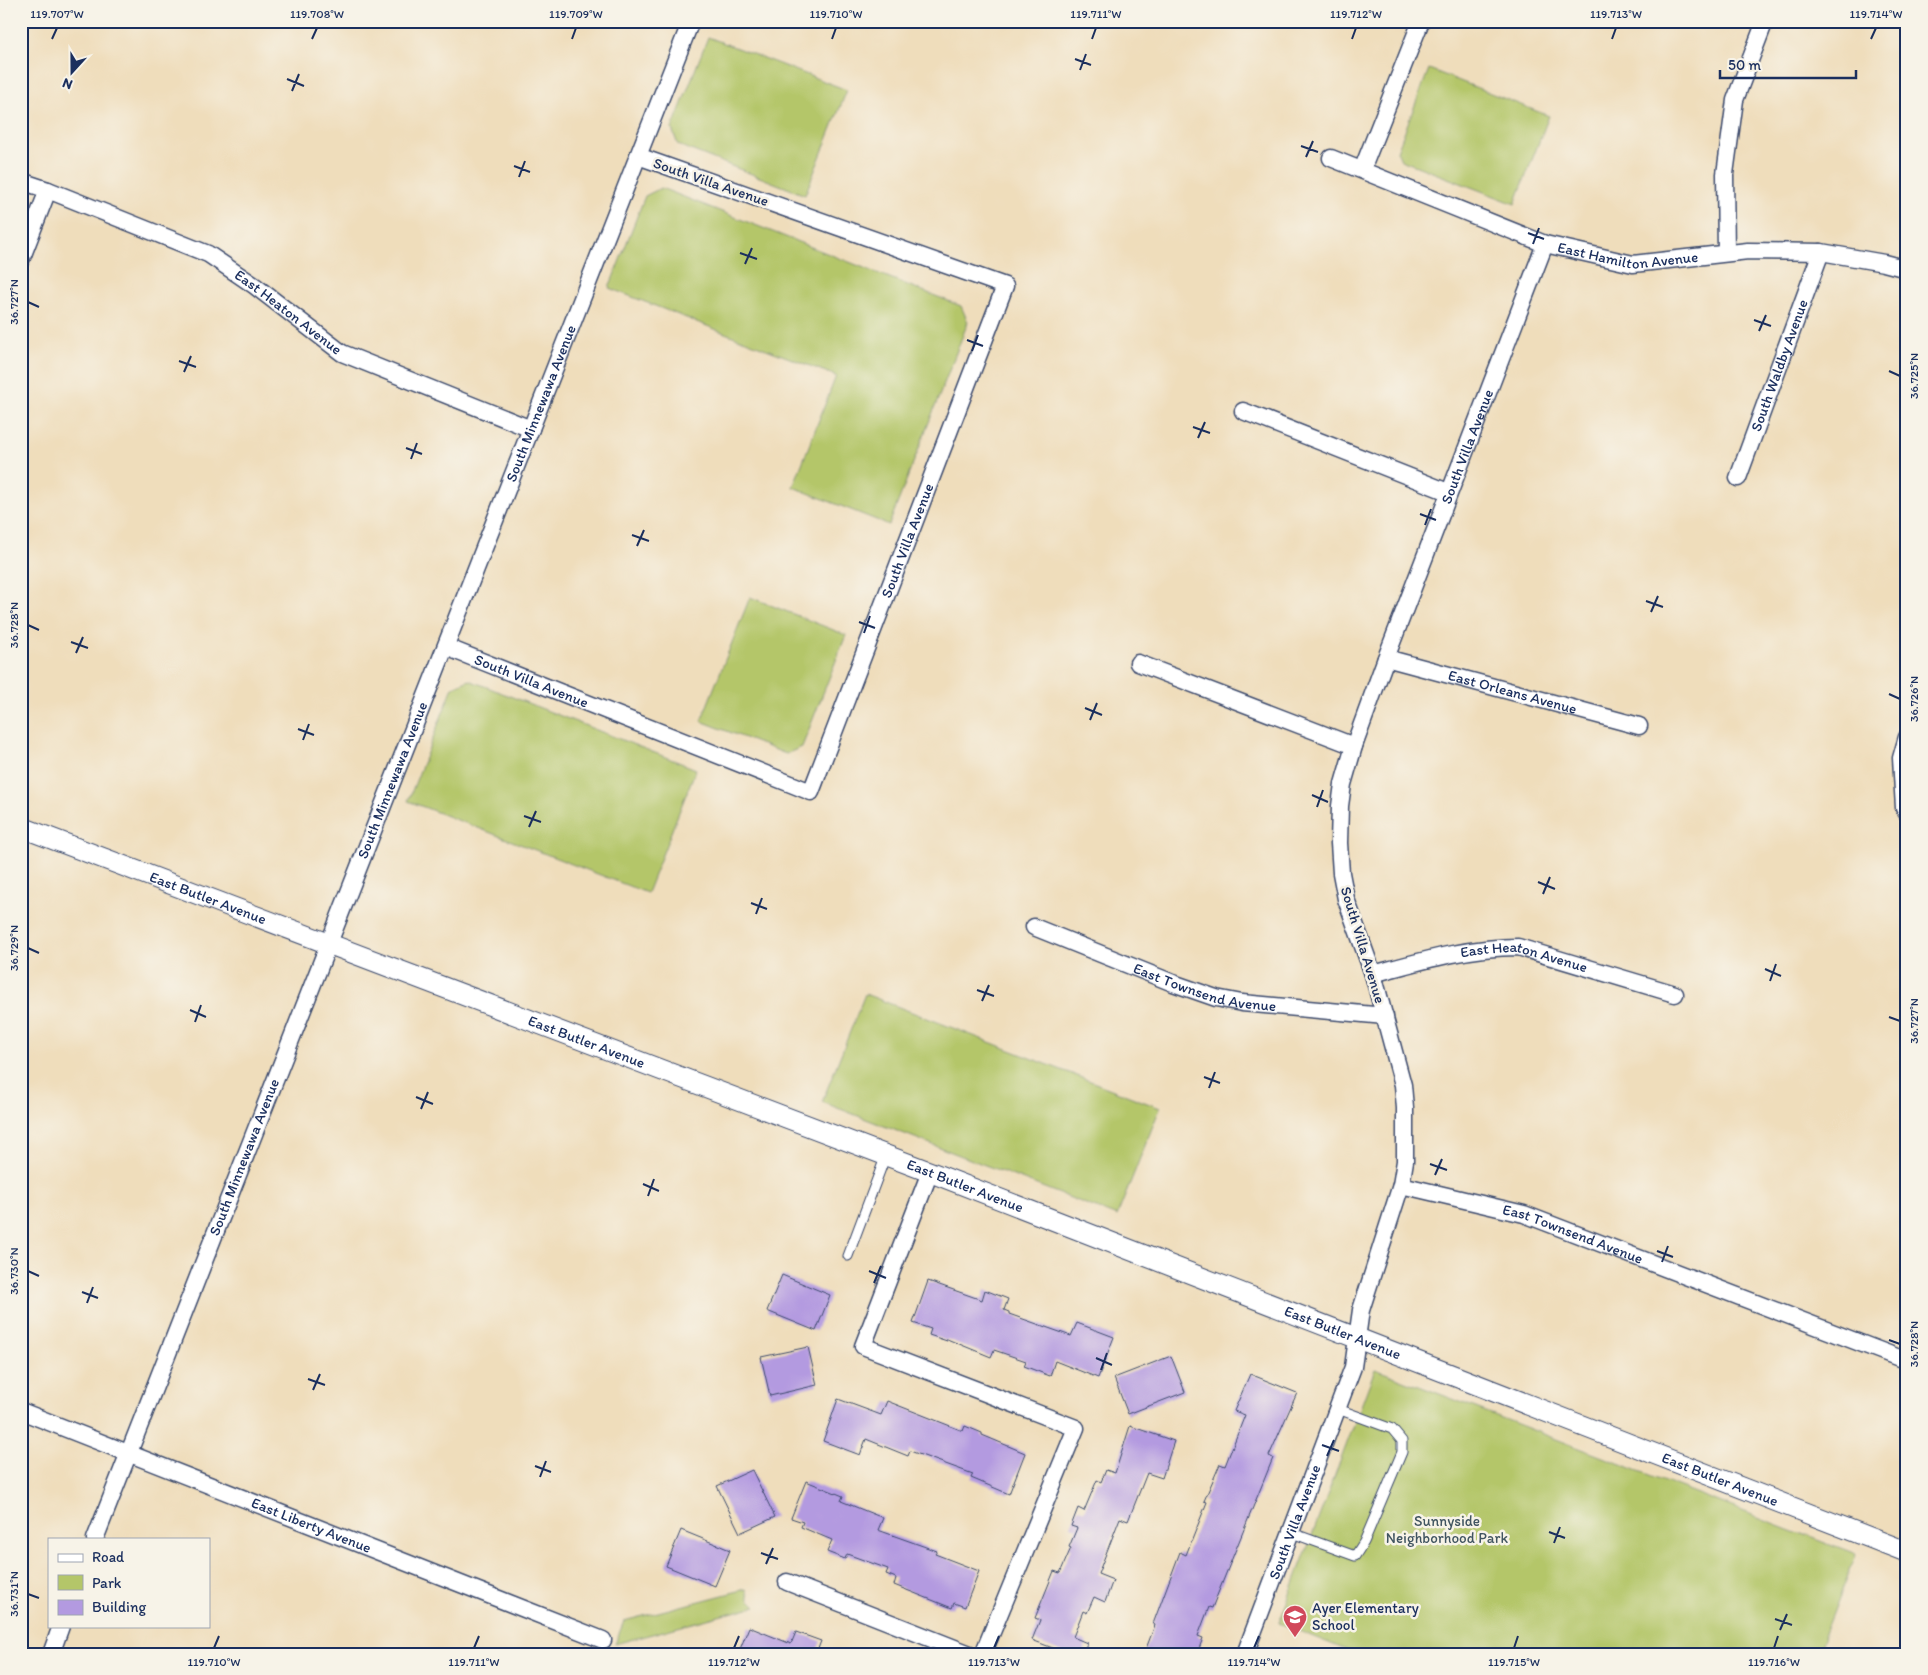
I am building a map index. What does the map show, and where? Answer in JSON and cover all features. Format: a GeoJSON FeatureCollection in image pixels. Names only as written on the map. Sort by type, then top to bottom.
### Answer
{"type":"FeatureCollection","features":[{"type":"Feature","properties":{"kind":"street","name":"South Minnewawa Avenue"},"geometry":{"type":"LineString","coordinates":[[95,1538],[691,21]]}},
{"type":"Feature","properties":{"kind":"street"},"geometry":{"type":"LineString","coordinates":[[1362,170],[1421,21]]}},
{"type":"Feature","properties":{"kind":"street"},"geometry":{"type":"LineString","coordinates":[[1726,253],[1725,174],[1735,100],[1765,21]]}},
{"type":"Feature","properties":{"kind":"street","name":"South Villa Avenue"},"geometry":{"type":"LineString","coordinates":[[446,647],[812,792],[1006,286],[638,156]]}},
{"type":"Feature","properties":{"kind":"street","name":"East Hamilton Avenue"},"geometry":{"type":"LineString","coordinates":[[1331,158],[1545,244],[1633,264],[1748,251],[1821,252],[1907,269]]}},
{"type":"Feature","properties":{"kind":"street","name":"East Heaton Avenue"},"geometry":{"type":"LineString","coordinates":[[21,181],[208,254],[255,286],[342,353],[531,429]]}},
{"type":"Feature","properties":{"kind":"street"},"geometry":{"type":"LineString","coordinates":[[21,260],[48,190]]}},
{"type":"Feature","properties":{"kind":"street","name":"South Villa Avenue"},"geometry":{"type":"LineString","coordinates":[[1245,1654],[1292,1534],[1353,1367],[1361,1310],[1401,1185],[1405,1160],[1405,1108],[1402,1085],[1372,974],[1346,899],[1341,873],[1339,843],[1340,806],[1344,784],[1354,746],[1386,658],[1448,492],[1545,244]]}},
{"type":"Feature","properties":{"kind":"street","name":"South Waldby Avenue"},"geometry":{"type":"LineString","coordinates":[[1738,478],[1821,252]]}},
{"type":"Feature","properties":{"kind":"street"},"geometry":{"type":"LineString","coordinates":[[1243,411],[1448,492]]}},
{"type":"Feature","properties":{"kind":"street","name":"East Orleans Avenue"},"geometry":{"type":"LineString","coordinates":[[1386,658],[1638,726]]}},
{"type":"Feature","properties":{"kind":"street"},"geometry":{"type":"LineString","coordinates":[[1138,663],[1354,746]]}},
{"type":"Feature","properties":{"kind":"street"},"geometry":{"type":"LineString","coordinates":[[1907,736],[1901,758],[1904,808],[1907,813]]}},
{"type":"Feature","properties":{"kind":"street","name":"East Butler Avenue"},"geometry":{"type":"LineString","coordinates":[[21,827],[886,1155],[1907,1552]]}},
{"type":"Feature","properties":{"kind":"street","name":"East Townsend Avenue"},"geometry":{"type":"LineString","coordinates":[[1034,928],[1172,983],[1216,998],[1242,1003],[1384,1016]]}},
{"type":"Feature","properties":{"kind":"street","name":"East Heaton Avenue"},"geometry":{"type":"LineString","coordinates":[[1372,974],[1461,951],[1496,947],[1518,947],[1675,994]]}},
{"type":"Feature","properties":{"kind":"street"},"geometry":{"type":"LineString","coordinates":[[930,1172],[863,1346],[1076,1428],[982,1654]]}},
{"type":"Feature","properties":{"kind":"street","name":"East Townsend Avenue"},"geometry":{"type":"LineString","coordinates":[[1401,1185],[1524,1214],[1907,1361]]}},
{"type":"Feature","properties":{"kind":"street","name":"East Liberty Avenue"},"geometry":{"type":"LineString","coordinates":[[21,1411],[603,1640]]}},
{"type":"Feature","properties":{"kind":"street"},"geometry":{"type":"LineString","coordinates":[[787,1582],[970,1654]]}},
{"type":"Feature","properties":{"kind":"street"},"geometry":{"type":"LineString","coordinates":[[51,1654],[60,1628]]}},
{"type":"Feature","properties":{"kind":"lane"},"geometry":{"type":"LineString","coordinates":[[848,1256],[886,1155]]}},
{"type":"Feature","properties":{"kind":"lane"},"geometry":{"type":"LineString","coordinates":[[1292,1534],[1355,1556],[1364,1542],[1402,1452],[1402,1441],[1392,1429],[1338,1409]]}},
{"type":"Feature","properties":{"kind":"green space"},"geometry":{"type":"Polygon","coordinates":[[[708,37],[847,90],[805,195],[678,145],[672,129],[708,37]]]}},
{"type":"Feature","properties":{"kind":"green space"},"geometry":{"type":"Polygon","coordinates":[[[1429,69],[1549,116],[1515,204],[1401,160],[1397,151],[1429,69]]]}},
{"type":"Feature","properties":{"kind":"green space"},"geometry":{"type":"Polygon","coordinates":[[[661,188],[961,306],[968,322],[889,525],[793,487],[836,376],[609,288],[645,196],[661,188]]]}},
{"type":"Feature","properties":{"kind":"green space"},"geometry":{"type":"Polygon","coordinates":[[[750,597],[846,635],[802,747],[786,754],[701,721],[750,597]]]}},
{"type":"Feature","properties":{"kind":"green space"},"geometry":{"type":"Polygon","coordinates":[[[469,680],[696,769],[647,893],[408,801],[453,687],[469,680]]]}},
{"type":"Feature","properties":{"kind":"green space"},"geometry":{"type":"Polygon","coordinates":[[[865,994],[1160,1108],[1117,1216],[822,1102],[865,994]]]}},
{"type":"Feature","properties":{"kind":"green space","name":"Sunnyside Neighborhood Park"},"geometry":{"type":"Polygon","coordinates":[[[1375,1369],[1856,1555],[1817,1654],[1356,1654],[1279,1623],[1375,1369]]]}},
{"type":"Feature","properties":{"kind":"green space"},"geometry":{"type":"Polygon","coordinates":[[[746,1589],[749,1599],[756,1606],[615,1644],[624,1621],[746,1589]]]}},
{"type":"Feature","properties":{"kind":"building"},"geometry":{"type":"Polygon","coordinates":[[[782,1275],[830,1295],[816,1331],[767,1311],[782,1275]]]}},
{"type":"Feature","properties":{"kind":"building"},"geometry":{"type":"Polygon","coordinates":[[[928,1281],[982,1300],[985,1290],[1008,1299],[1004,1310],[1009,1312],[1009,1314],[1071,1336],[1077,1323],[1114,1337],[1098,1378],[1055,1361],[1050,1376],[1024,1366],[1026,1361],[994,1350],[991,1357],[947,1339],[947,1341],[929,1335],[931,1329],[913,1323],[928,1281]]]}},
{"type":"Feature","properties":{"kind":"building"},"geometry":{"type":"Polygon","coordinates":[[[808,1347],[817,1385],[770,1396],[761,1357],[808,1347]]]}},
{"type":"Feature","properties":{"kind":"building"},"geometry":{"type":"Polygon","coordinates":[[[1171,1356],[1185,1392],[1128,1414],[1114,1378],[1171,1356]]]}},
{"type":"Feature","properties":{"kind":"building"},"geometry":{"type":"Polygon","coordinates":[[[1250,1374],[1297,1393],[1269,1456],[1273,1458],[1212,1608],[1209,1607],[1198,1636],[1203,1638],[1197,1654],[1144,1654],[1180,1552],[1186,1555],[1207,1502],[1204,1501],[1220,1464],[1225,1466],[1245,1415],[1234,1411],[1250,1374]]]}},
{"type":"Feature","properties":{"kind":"building"},"geometry":{"type":"Polygon","coordinates":[[[838,1399],[881,1415],[887,1401],[963,1431],[965,1426],[1025,1453],[1009,1494],[971,1478],[973,1474],[910,1451],[908,1456],[866,1439],[860,1455],[823,1441],[838,1399]]]}},
{"type":"Feature","properties":{"kind":"building"},"geometry":{"type":"Polygon","coordinates":[[[1130,1426],[1174,1441],[1162,1478],[1147,1473],[1128,1521],[1120,1518],[1098,1574],[1113,1580],[1105,1602],[1094,1597],[1087,1613],[1083,1611],[1073,1637],[1087,1643],[1083,1654],[1068,1654],[1032,1640],[1040,1620],[1035,1618],[1054,1571],[1060,1573],[1071,1548],[1069,1547],[1077,1528],[1071,1526],[1078,1508],[1084,1511],[1097,1480],[1101,1482],[1106,1470],[1115,1473],[1130,1426]]]}},
{"type":"Feature","properties":{"kind":"building"},"geometry":{"type":"Polygon","coordinates":[[[752,1470],[775,1517],[740,1533],[717,1486],[752,1470]]]}},
{"type":"Feature","properties":{"kind":"building"},"geometry":{"type":"Polygon","coordinates":[[[806,1481],[843,1496],[841,1501],[883,1518],[878,1530],[937,1551],[935,1554],[979,1571],[965,1607],[954,1603],[952,1608],[894,1585],[896,1578],[886,1574],[888,1569],[847,1554],[845,1559],[827,1552],[832,1540],[801,1527],[803,1522],[791,1518],[806,1481]]]}},
{"type":"Feature","properties":{"kind":"building"},"geometry":{"type":"Polygon","coordinates":[[[681,1530],[730,1550],[715,1586],[666,1566],[681,1530]]]}},
{"type":"Feature","properties":{"kind":"building"},"geometry":{"type":"Polygon","coordinates":[[[749,1627],[791,1644],[796,1632],[821,1641],[816,1654],[738,1654],[749,1627]]]}},
{"type":"Feature","properties":{"kind":"place","name":"Ayer Elementary School"},"geometry":{"type":"Point","coordinates":[1295,1638]}}]}
